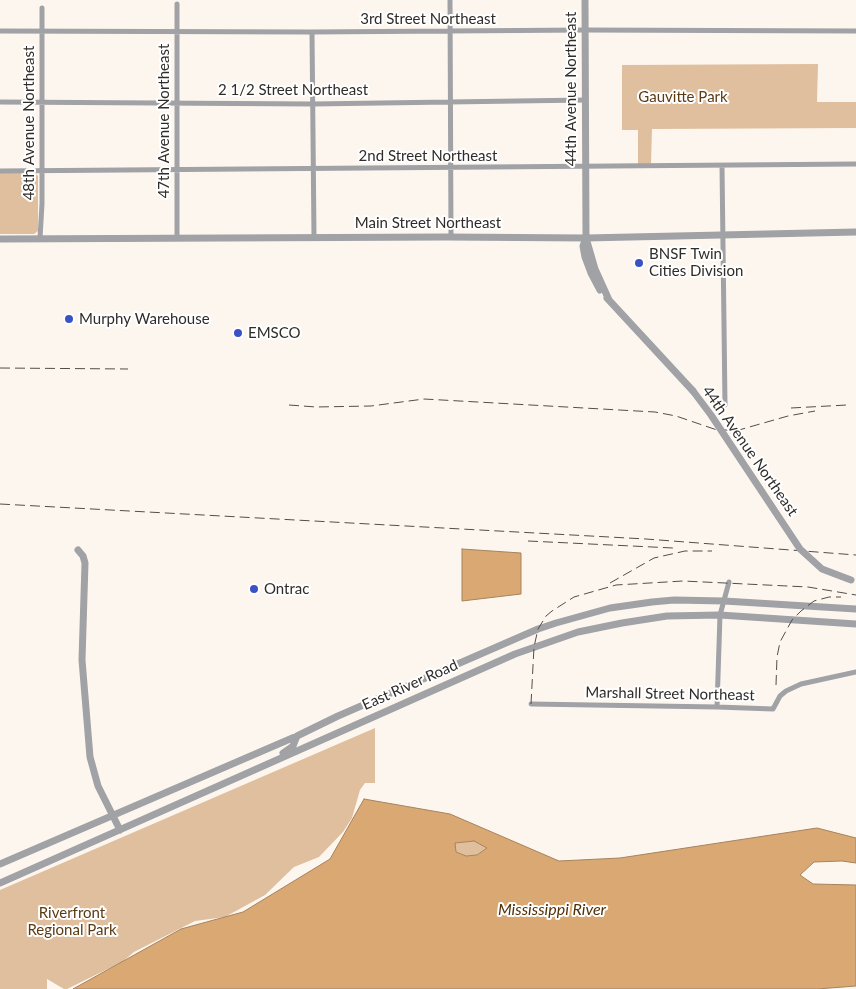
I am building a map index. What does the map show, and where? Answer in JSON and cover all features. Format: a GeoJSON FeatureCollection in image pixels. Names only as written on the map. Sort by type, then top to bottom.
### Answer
{"type":"FeatureCollection","features":[{"type":"Feature","properties":{"kind":"street"},"geometry":{"type":"LineString","coordinates":[[450,0],[451,236]]}},
{"type":"Feature","properties":{"kind":"street","name":"44th Avenue Northeast"},"geometry":{"type":"LineString","coordinates":[[585,0],[586,238],[595,269],[609,300],[693,391],[800,549],[822,569],[853,581]]}},
{"type":"Feature","properties":{"kind":"street","name":"47th Avenue Northeast"},"geometry":{"type":"LineString","coordinates":[[177,4],[177,238]]}},
{"type":"Feature","properties":{"kind":"street","name":"48th Avenue Northeast"},"geometry":{"type":"LineString","coordinates":[[40,238],[42,8]]}},
{"type":"Feature","properties":{"kind":"street","name":"3rd Street Northeast"},"geometry":{"type":"LineString","coordinates":[[0,31],[856,31]]}},
{"type":"Feature","properties":{"kind":"street"},"geometry":{"type":"LineString","coordinates":[[312,32],[314,237]]}},
{"type":"Feature","properties":{"kind":"street","name":"2 1/2 Street Northeast"},"geometry":{"type":"LineString","coordinates":[[0,102],[313,104],[585,100]]}},
{"type":"Feature","properties":{"kind":"street","name":"2nd Street Northeast"},"geometry":{"type":"LineString","coordinates":[[0,171],[856,164]]}},
{"type":"Feature","properties":{"kind":"street"},"geometry":{"type":"LineString","coordinates":[[722,166],[725,405]]}},
{"type":"Feature","properties":{"kind":"street","name":"Main Street Northeast"},"geometry":{"type":"LineString","coordinates":[[0,239],[451,236],[586,238],[856,232]]}},
{"type":"Feature","properties":{"kind":"street"},"geometry":{"type":"LineString","coordinates":[[78,550],[83,556],[85,563],[82,660],[90,757],[98,786],[120,830]]}},
{"type":"Feature","properties":{"kind":"street"},"geometry":{"type":"LineString","coordinates":[[718,707],[720,616],[729,582]]}},
{"type":"Feature","properties":{"kind":"street","name":"East River Road"},"geometry":{"type":"LineString","coordinates":[[0,864],[297,736],[338,716],[538,629],[556,623],[610,608],[652,602],[724,601],[856,608]]}},
{"type":"Feature","properties":{"kind":"street","name":"East River Road"},"geometry":{"type":"LineString","coordinates":[[0,883],[515,654],[578,632],[667,616],[720,616],[856,624]]}},
{"type":"Feature","properties":{"kind":"street","name":"Marshall Street Northeast"},"geometry":{"type":"LineString","coordinates":[[531,704],[773,709],[780,696],[801,684],[856,672]]}},
{"type":"Feature","properties":{"kind":"street"},"geometry":{"type":"LineString","coordinates":[[262,766],[269,759],[291,748],[296,742],[297,736]]}},
{"type":"Feature","properties":{"kind":"green space","name":"Gauvitte Park"},"geometry":{"type":"Polygon","coordinates":[[[818,64],[817,102],[856,102],[856,128],[652,129],[651,164],[638,164],[638,130],[622,130],[622,65],[818,64]]]}},
{"type":"Feature","properties":{"kind":"green space"},"geometry":{"type":"Polygon","coordinates":[[[0,173],[35,173],[38,176],[38,231],[34,234],[0,234],[0,173]]]}},
{"type":"Feature","properties":{"kind":"green space","name":"Riverfront Regional Park"},"geometry":{"type":"Polygon","coordinates":[[[375,728],[375,783],[365,783],[360,790],[352,818],[343,832],[319,857],[294,867],[265,895],[225,917],[195,921],[134,952],[122,962],[67,989],[47,979],[47,989],[0,989],[0,890],[375,728]]]}},
{"type":"Feature","properties":{"kind":"green space"},"geometry":{"type":"Polygon","coordinates":[[[474,841],[487,848],[477,855],[466,856],[456,852],[454,843],[474,841]]]}},
{"type":"Feature","properties":{"kind":"water"},"geometry":{"type":"Polygon","coordinates":[[[462,549],[521,553],[521,594],[462,601],[462,549]]]}},
{"type":"Feature","properties":{"kind":"water","name":"Mississippi River"},"geometry":{"type":"Polygon","coordinates":[[[364,799],[450,814],[559,861],[620,858],[817,828],[856,838],[856,863],[842,861],[814,862],[800,875],[813,884],[856,885],[856,986],[817,989],[73,989],[181,929],[243,912],[330,859],[364,799]],[[474,841],[455,843],[456,852],[466,856],[477,855],[487,848],[474,841]]]}},
{"type":"Feature","properties":{"kind":"railway"},"geometry":{"type":"LineString","coordinates":[[0,368],[128,369]]}},
{"type":"Feature","properties":{"kind":"railway"},"geometry":{"type":"LineString","coordinates":[[289,405],[316,407],[371,406],[424,399],[655,412],[676,416],[717,430],[739,430],[788,416],[815,411]]}},
{"type":"Feature","properties":{"kind":"railway"},"geometry":{"type":"LineString","coordinates":[[791,408],[847,405]]}},
{"type":"Feature","properties":{"kind":"railway"},"geometry":{"type":"LineString","coordinates":[[0,504],[646,539],[856,555]]}},
{"type":"Feature","properties":{"kind":"railway"},"geometry":{"type":"LineString","coordinates":[[528,541],[673,548]]}},
{"type":"Feature","properties":{"kind":"railway"},"geometry":{"type":"LineString","coordinates":[[610,583],[654,558],[685,551],[712,551]]}},
{"type":"Feature","properties":{"kind":"railway"},"geometry":{"type":"LineString","coordinates":[[531,704],[534,647],[538,629],[546,616],[574,597],[616,585],[683,581],[808,587],[856,595]]}},
{"type":"Feature","properties":{"kind":"railway"},"geometry":{"type":"LineString","coordinates":[[776,685],[777,657],[780,642],[792,620],[814,601],[829,597],[841,597]]}},
{"type":"Feature","properties":{"kind":"place","name":"BNSF Twin Cities Division"},"geometry":{"type":"Point","coordinates":[639,263]}},
{"type":"Feature","properties":{"kind":"place","name":"Murphy Warehouse"},"geometry":{"type":"Point","coordinates":[69,319]}},
{"type":"Feature","properties":{"kind":"place","name":"EMSCO"},"geometry":{"type":"Point","coordinates":[238,333]}},
{"type":"Feature","properties":{"kind":"place","name":"Ontrac"},"geometry":{"type":"Point","coordinates":[254,589]}}]}
